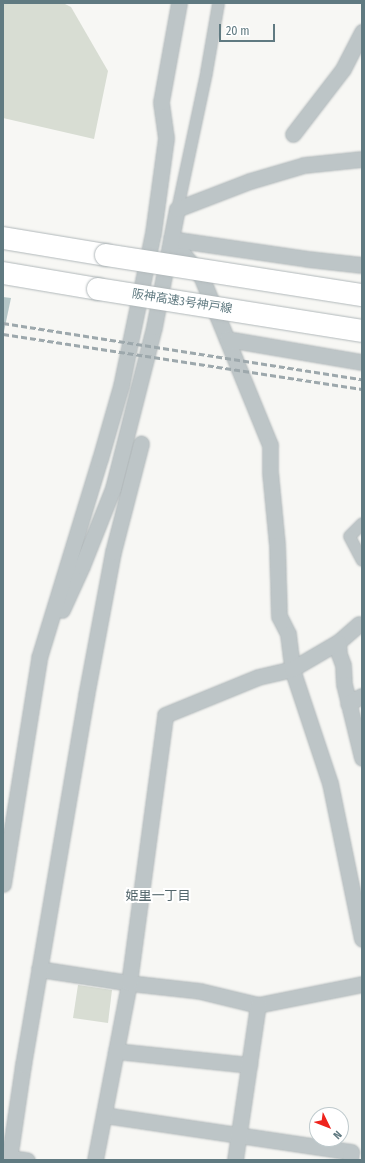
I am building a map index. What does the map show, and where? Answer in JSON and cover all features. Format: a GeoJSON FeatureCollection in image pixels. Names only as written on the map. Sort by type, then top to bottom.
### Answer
{"type":"FeatureCollection","features":[{"type":"Feature","properties":{"kind":"highway"},"geometry":{"type":"LineString","coordinates":[[3,238],[362,295]]}},
{"type":"Feature","properties":{"kind":"highway","name":"阪神高速3号神戸線"},"geometry":{"type":"LineString","coordinates":[[3,273],[362,331]]}},
{"type":"Feature","properties":{"kind":"street"},"geometry":{"type":"LineString","coordinates":[[3,884],[39,658],[121,386],[154,225],[166,138],[162,102],[179,3]]}},
{"type":"Feature","properties":{"kind":"street"},"geometry":{"type":"LineString","coordinates":[[39,658],[82,566],[113,488],[140,385],[172,239],[206,72],[218,3]]}},
{"type":"Feature","properties":{"kind":"street"},"geometry":{"type":"LineString","coordinates":[[293,134],[343,70],[362,32]]}},
{"type":"Feature","properties":{"kind":"street"},"geometry":{"type":"LineString","coordinates":[[177,209],[250,181],[304,165],[362,159]]}},
{"type":"Feature","properties":{"kind":"street"},"geometry":{"type":"LineString","coordinates":[[172,239],[308,259],[362,265]]}},
{"type":"Feature","properties":{"kind":"street"},"geometry":{"type":"LineString","coordinates":[[172,239],[201,276],[270,445],[270,472],[277,546],[279,616],[288,634],[292,669],[330,783],[362,939]]}},
{"type":"Feature","properties":{"kind":"street"},"geometry":{"type":"LineString","coordinates":[[227,339],[362,362]]}},
{"type":"Feature","properties":{"kind":"street"},"geometry":{"type":"LineString","coordinates":[[27,1160],[9,1159],[39,969],[86,696],[113,552],[141,444]]}},
{"type":"Feature","properties":{"kind":"street"},"geometry":{"type":"LineString","coordinates":[[362,523],[349,536],[362,560]]}},
{"type":"Feature","properties":{"kind":"street"},"geometry":{"type":"LineString","coordinates":[[95,1160],[129,983],[166,715],[258,677],[292,669],[338,642],[361,623]]}},
{"type":"Feature","properties":{"kind":"street"},"geometry":{"type":"LineString","coordinates":[[338,642],[339,654],[343,665],[344,684],[362,758]]}},
{"type":"Feature","properties":{"kind":"street"},"geometry":{"type":"LineString","coordinates":[[348,703],[362,696]]}},
{"type":"Feature","properties":{"kind":"street"},"geometry":{"type":"LineString","coordinates":[[39,969],[129,983],[200,990],[258,1005],[362,984]]}},
{"type":"Feature","properties":{"kind":"street"},"geometry":{"type":"LineString","coordinates":[[235,1160],[240,1136],[258,1005]]}},
{"type":"Feature","properties":{"kind":"street"},"geometry":{"type":"LineString","coordinates":[[116,1051],[249,1065]]}},
{"type":"Feature","properties":{"kind":"street"},"geometry":{"type":"LineString","coordinates":[[104,1115],[351,1152],[350,1160]]}},
{"type":"Feature","properties":{"kind":"shaded area"},"geometry":{"type":"Polygon","coordinates":[[[3,3],[63,3],[71,7],[108,71],[94,139],[3,118],[3,3]]]}},
{"type":"Feature","properties":{"kind":"shaded area"},"geometry":{"type":"Polygon","coordinates":[[[3,297],[11,298],[3,336],[3,297]]]}},
{"type":"Feature","properties":{"kind":"shaded area"},"geometry":{"type":"Polygon","coordinates":[[[78,985],[112,990],[108,1023],[73,1018],[78,985]]]}},
{"type":"Feature","properties":{"kind":"railway"},"geometry":{"type":"LineString","coordinates":[[3,323],[362,379]]}},
{"type":"Feature","properties":{"kind":"railway"},"geometry":{"type":"LineString","coordinates":[[3,334],[362,389]]}},
{"type":"Feature","properties":{"kind":"district","name":"姫里一丁目"},"geometry":{"type":"Point","coordinates":[158,896]}}]}
